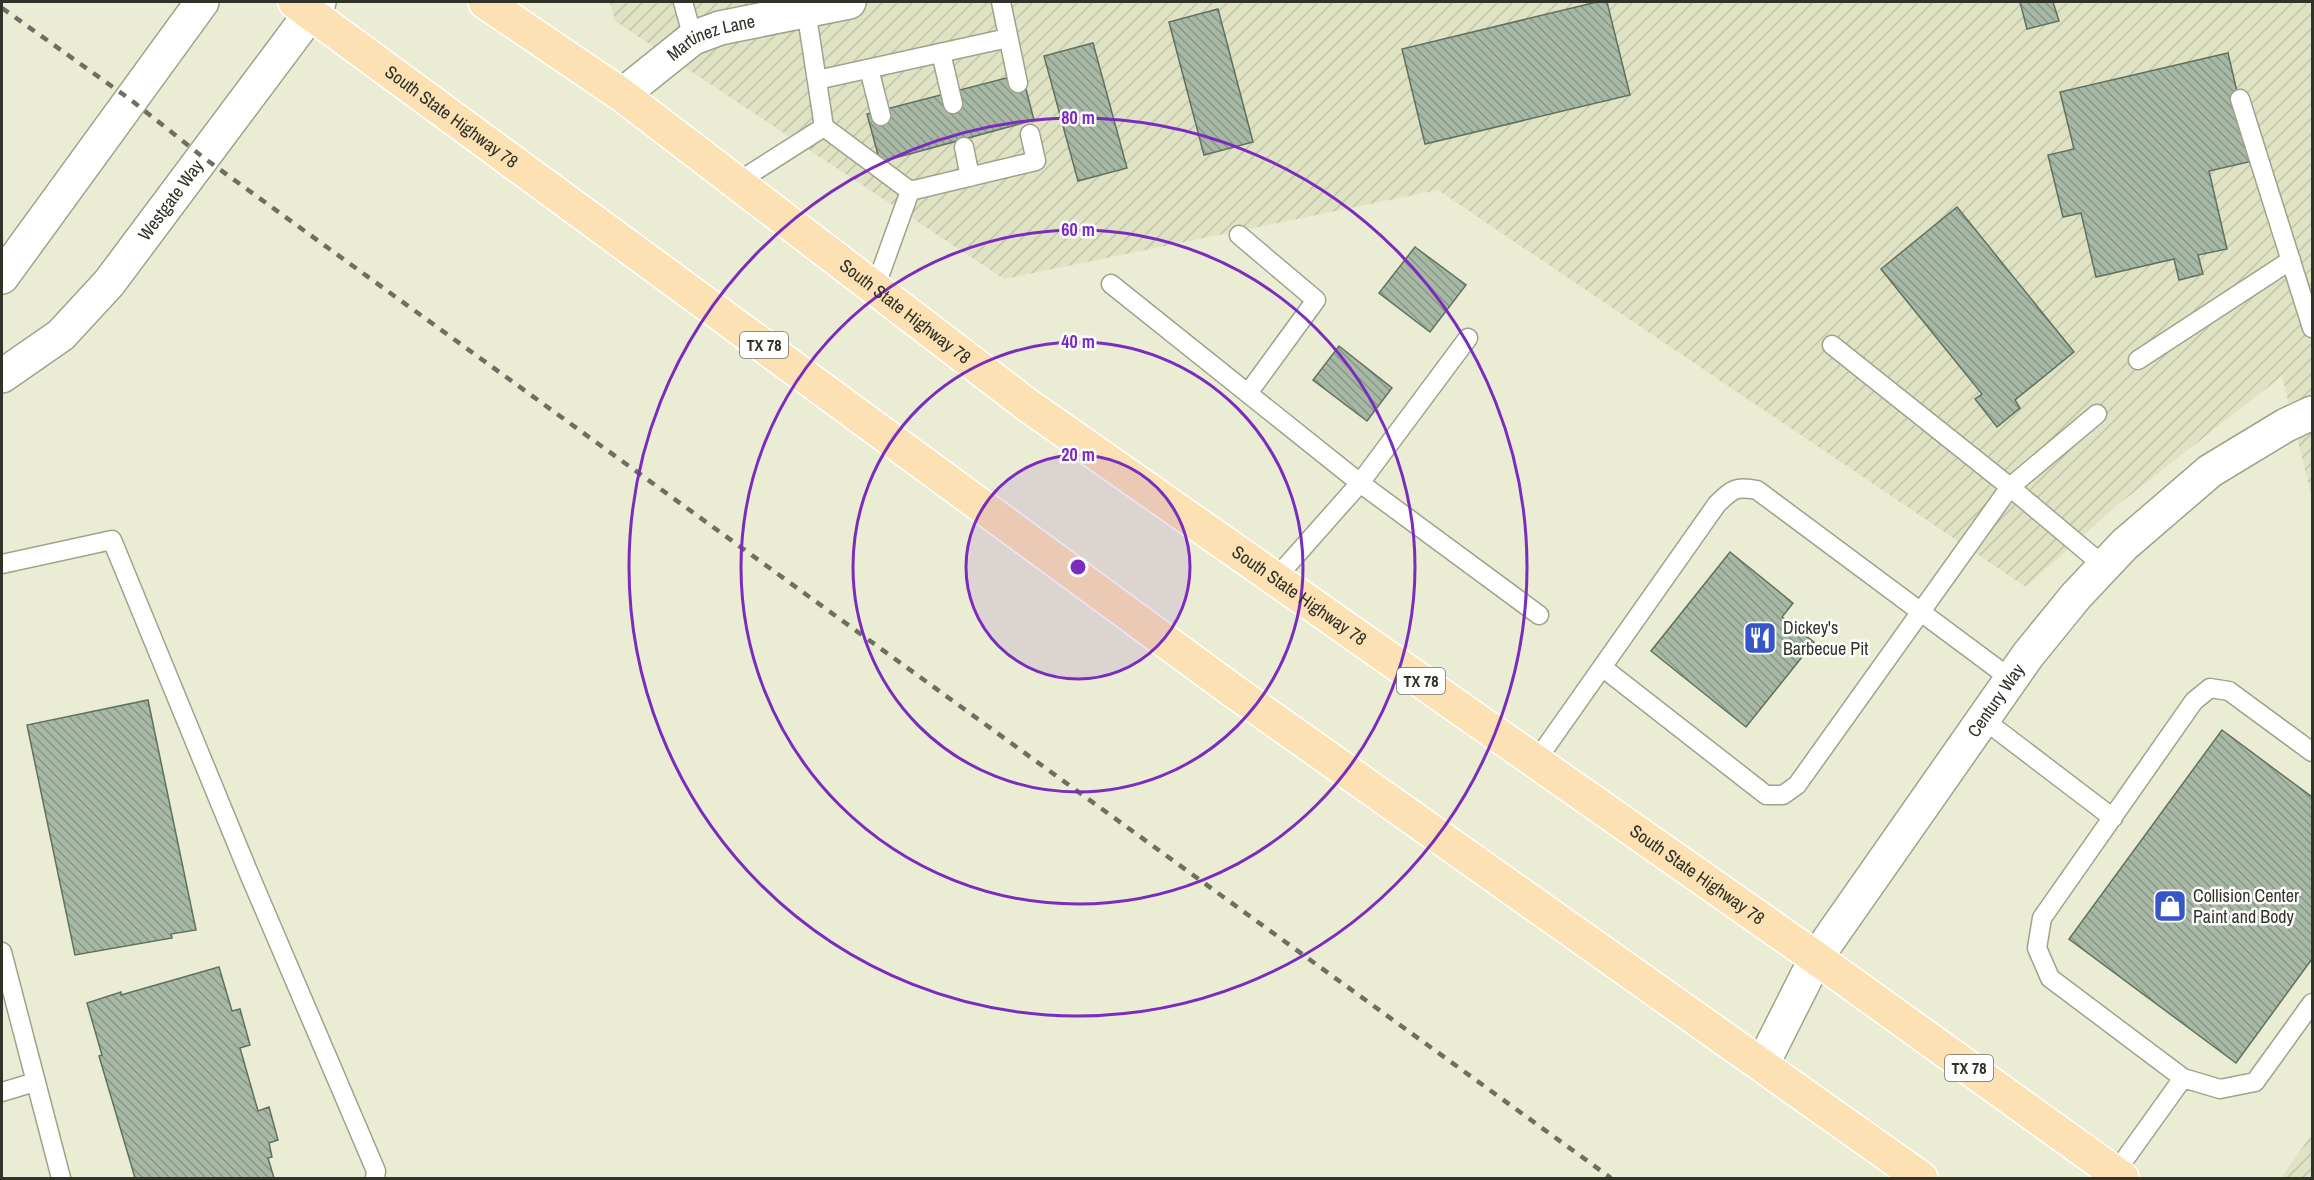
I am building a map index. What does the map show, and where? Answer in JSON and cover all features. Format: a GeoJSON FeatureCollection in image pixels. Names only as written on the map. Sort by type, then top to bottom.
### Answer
{"type":"FeatureCollection","features":[{"type":"Feature","properties":{"kind":"main road","name":"South State Highway 78"},"geometry":{"type":"LineString","coordinates":[[484,2],[622,95],[1026,404],[1816,958],[2119,1176]]}},
{"type":"Feature","properties":{"kind":"main road","name":"South State Highway 78"},"geometry":{"type":"LineString","coordinates":[[308,5],[1232,690],[1921,1179]]}},
{"type":"Feature","properties":{"kind":"street"},"geometry":{"type":"LineString","coordinates":[[2,277],[202,2]]}},
{"type":"Feature","properties":{"kind":"street","name":"Martinez Lane"},"geometry":{"type":"LineString","coordinates":[[622,95],[693,38],[720,28],[849,2]]}},
{"type":"Feature","properties":{"kind":"street","name":"Westgate Way"},"geometry":{"type":"LineString","coordinates":[[2,376],[61,335],[109,283],[308,5]]}},
{"type":"Feature","properties":{"kind":"street","name":"Century Way"},"geometry":{"type":"LineString","coordinates":[[1762,1065],[1816,958],[2011,679],[2076,596],[2124,545],[2210,471],[2286,426],[2313,413]]}},
{"type":"Feature","properties":{"kind":"lane"},"geometry":{"type":"LineString","coordinates":[[683,2],[693,38]]}},
{"type":"Feature","properties":{"kind":"lane"},"geometry":{"type":"LineString","coordinates":[[1001,2],[1018,83]]}},
{"type":"Feature","properties":{"kind":"lane"},"geometry":{"type":"LineString","coordinates":[[806,10],[824,127],[899,178],[970,177],[1036,161],[1030,134]]}},
{"type":"Feature","properties":{"kind":"lane"},"geometry":{"type":"LineString","coordinates":[[817,80],[1008,38]]}},
{"type":"Feature","properties":{"kind":"lane"},"geometry":{"type":"LineString","coordinates":[[941,53],[953,104]]}},
{"type":"Feature","properties":{"kind":"lane"},"geometry":{"type":"LineString","coordinates":[[869,69],[881,116]]}},
{"type":"Feature","properties":{"kind":"lane"},"geometry":{"type":"LineString","coordinates":[[2240,99],[2313,328]]}},
{"type":"Feature","properties":{"kind":"lane"},"geometry":{"type":"LineString","coordinates":[[736,183],[824,127]]}},
{"type":"Feature","properties":{"kind":"lane"},"geometry":{"type":"LineString","coordinates":[[964,147],[970,177]]}},
{"type":"Feature","properties":{"kind":"lane"},"geometry":{"type":"LineString","coordinates":[[874,288],[899,178]]}},
{"type":"Feature","properties":{"kind":"lane"},"geometry":{"type":"LineString","coordinates":[[1239,236],[1316,300],[1248,393]]}},
{"type":"Feature","properties":{"kind":"lane"},"geometry":{"type":"LineString","coordinates":[[2138,360],[2291,260]]}},
{"type":"Feature","properties":{"kind":"lane"},"geometry":{"type":"LineString","coordinates":[[1111,284],[1360,483],[1539,615]]}},
{"type":"Feature","properties":{"kind":"lane"},"geometry":{"type":"LineString","coordinates":[[1275,579],[1360,483],[1468,338]]}},
{"type":"Feature","properties":{"kind":"lane"},"geometry":{"type":"LineString","coordinates":[[1832,345],[2010,487],[2104,566]]}},
{"type":"Feature","properties":{"kind":"lane"},"geometry":{"type":"LineString","coordinates":[[1602,667],[1766,795],[1783,795],[1797,785],[2010,487],[2097,414]]}},
{"type":"Feature","properties":{"kind":"lane"},"geometry":{"type":"LineString","coordinates":[[1536,761],[1717,504],[1731,491],[1740,487],[1757,490],[1923,611],[2011,679]]}},
{"type":"Feature","properties":{"kind":"lane"},"geometry":{"type":"LineString","coordinates":[[2,564],[112,540],[250,876],[376,1171],[375,1179]]}},
{"type":"Feature","properties":{"kind":"lane"},"geometry":{"type":"LineString","coordinates":[[2313,752],[2229,691],[2210,688],[2194,701],[2042,918],[2037,948],[2050,978],[2183,1078],[2220,1089],[2255,1082],[2313,1003]]}},
{"type":"Feature","properties":{"kind":"lane"},"geometry":{"type":"LineString","coordinates":[[1983,719],[2113,818]]}},
{"type":"Feature","properties":{"kind":"lane"},"geometry":{"type":"LineString","coordinates":[[2,952],[5,978],[61,1179]]}},
{"type":"Feature","properties":{"kind":"lane"},"geometry":{"type":"LineString","coordinates":[[2119,1176],[2183,1078]]}},
{"type":"Feature","properties":{"kind":"lane"},"geometry":{"type":"LineString","coordinates":[[2,1092],[35,1082]]}},
{"type":"Feature","properties":{"kind":"shaded area"},"geometry":{"type":"Polygon","coordinates":[[[610,2],[2312,2],[2312,498],[2282,376],[2115,507],[2026,587],[1438,190],[1004,279],[615,21],[610,2]]]}},
{"type":"Feature","properties":{"kind":"shaded area"},"geometry":{"type":"Polygon","coordinates":[[[2312,1134],[2312,1178],[2281,1178],[2312,1134]]]}},
{"type":"Feature","properties":{"kind":"building"},"geometry":{"type":"Polygon","coordinates":[[[1597,2],[1607,2],[1630,95],[1425,144],[1402,49],[1597,2]]]}},
{"type":"Feature","properties":{"kind":"building"},"geometry":{"type":"Polygon","coordinates":[[[2020,2],[2053,2],[2059,21],[2027,29],[2020,2]]]}},
{"type":"Feature","properties":{"kind":"building"},"geometry":{"type":"Polygon","coordinates":[[[1218,9],[1253,142],[1204,155],[1169,22],[1218,9]]]}},
{"type":"Feature","properties":{"kind":"building"},"geometry":{"type":"Polygon","coordinates":[[[1093,43],[1127,168],[1078,181],[1044,56],[1093,43]]]}},
{"type":"Feature","properties":{"kind":"building"},"geometry":{"type":"Polygon","coordinates":[[[2228,53],[2253,161],[2209,171],[2227,249],[2198,255],[2203,274],[2179,280],[2174,259],[2096,277],[2081,213],[2063,217],[2048,155],[2074,149],[2060,92],[2228,53]]]}},
{"type":"Feature","properties":{"kind":"building"},"geometry":{"type":"Polygon","coordinates":[[[1022,74],[1034,120],[880,162],[867,114],[1022,74]]]}},
{"type":"Feature","properties":{"kind":"building"},"geometry":{"type":"Polygon","coordinates":[[[1957,207],[2074,352],[2015,400],[2020,408],[1997,427],[1975,399],[1982,394],[1881,269],[1957,207]]]}},
{"type":"Feature","properties":{"kind":"building"},"geometry":{"type":"Polygon","coordinates":[[[1415,247],[1466,285],[1430,332],[1379,293],[1415,247]]]}},
{"type":"Feature","properties":{"kind":"building"},"geometry":{"type":"Polygon","coordinates":[[[1339,346],[1392,388],[1367,421],[1313,380],[1339,346]]]}},
{"type":"Feature","properties":{"kind":"building"},"geometry":{"type":"Polygon","coordinates":[[[1730,552],[1793,603],[1782,617],[1814,642],[1746,727],[1651,651],[1730,552]]]}},
{"type":"Feature","properties":{"kind":"building"},"geometry":{"type":"Polygon","coordinates":[[[148,700],[196,930],[171,934],[172,938],[75,955],[27,725],[148,700]]]}},
{"type":"Feature","properties":{"kind":"building"},"geometry":{"type":"Polygon","coordinates":[[[2222,730],[2312,797],[2312,959],[2236,1063],[2069,939],[2222,730]]]}},
{"type":"Feature","properties":{"kind":"building"},"geometry":{"type":"Polygon","coordinates":[[[219,967],[232,1011],[240,1009],[250,1045],[240,1048],[258,1111],[269,1107],[278,1140],[269,1143],[272,1157],[268,1158],[274,1178],[135,1178],[99,1056],[102,1055],[87,1003],[219,967]]]}},
{"type":"Feature","properties":{"kind":"railway"},"geometry":{"type":"LineString","coordinates":[[2,8],[131,100],[204,158],[1611,1178]]}},
{"type":"Feature","properties":{"kind":"place","name":"Dickey's Barbecue Pit"},"geometry":{"type":"Point","coordinates":[1760,638]}},
{"type":"Feature","properties":{"kind":"place","name":"Collision Center Paint and Body"},"geometry":{"type":"Point","coordinates":[2170,906]}}]}
